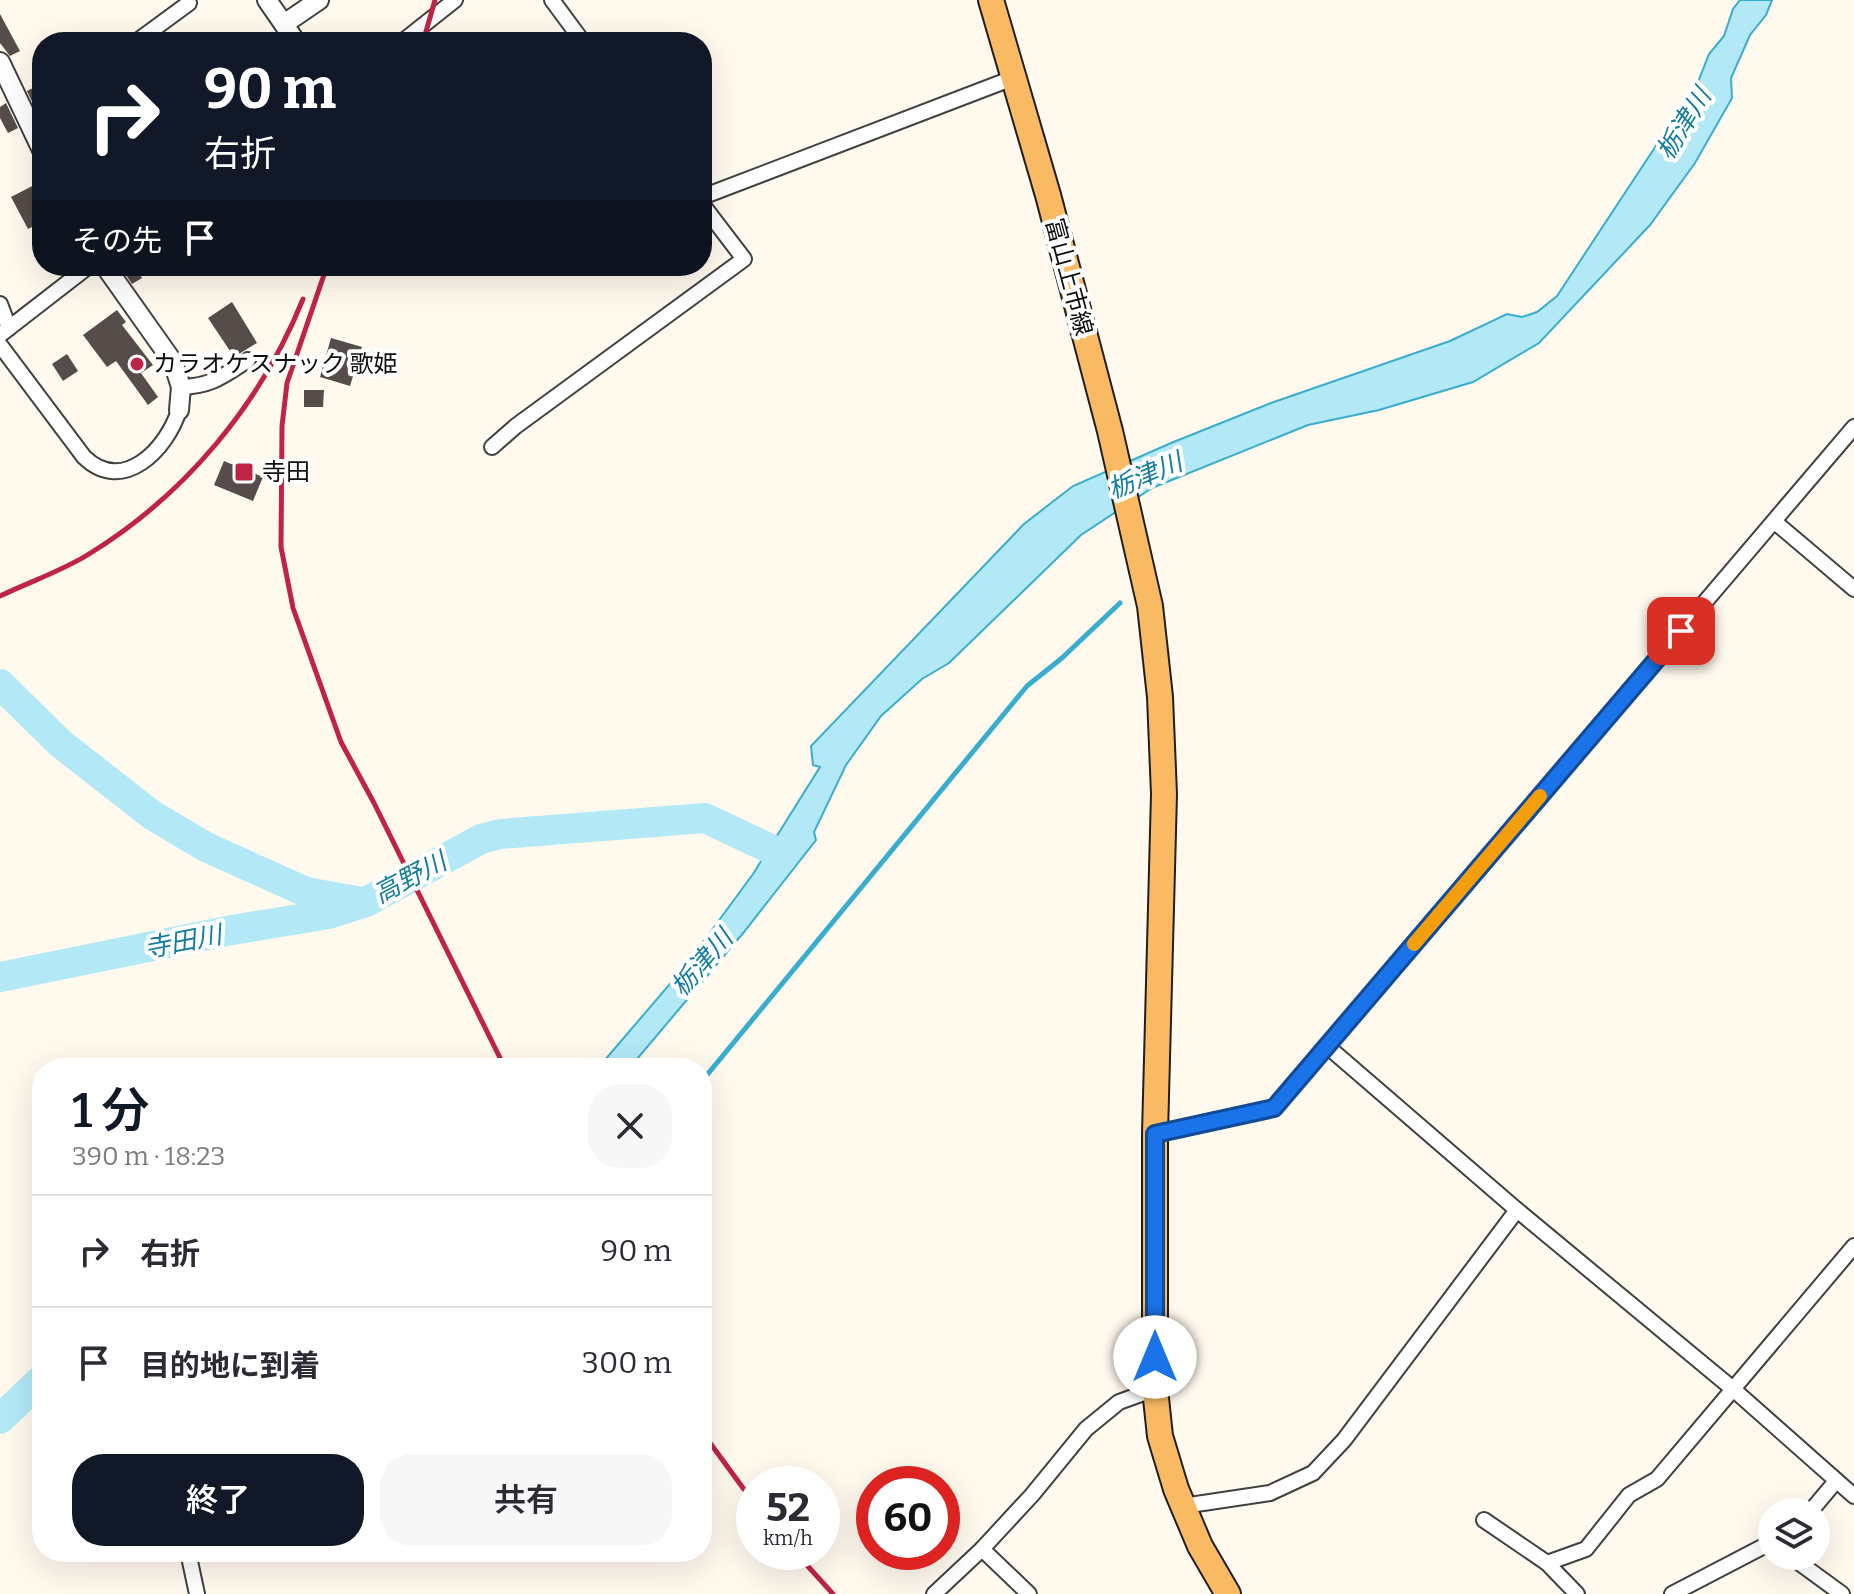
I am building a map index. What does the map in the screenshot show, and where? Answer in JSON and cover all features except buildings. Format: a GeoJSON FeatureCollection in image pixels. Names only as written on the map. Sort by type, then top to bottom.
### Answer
{"type":"FeatureCollection","features":[{"type":"Feature","properties":{"kind":"main road","name":"富山上市線"},"geometry":{"type":"LineString","coordinates":[[991,0],[1048,195],[1110,431],[1150,606],[1160,697],[1164,794],[1155,1134],[1155,1389],[1160,1436],[1183,1506],[1200,1546],[1228,1594]]}},
{"type":"Feature","properties":{"kind":"street"},"geometry":{"type":"LineString","coordinates":[[267,0],[289,32]]}},
{"type":"Feature","properties":{"kind":"street"},"geometry":{"type":"LineString","coordinates":[[284,24],[319,0]]}},
{"type":"Feature","properties":{"kind":"street"},"geometry":{"type":"LineString","coordinates":[[415,32],[455,0]]}},
{"type":"Feature","properties":{"kind":"street"},"geometry":{"type":"LineString","coordinates":[[552,0],[576,32]]}},
{"type":"Feature","properties":{"kind":"street"},"geometry":{"type":"LineString","coordinates":[[150,32],[189,3]]}},
{"type":"Feature","properties":{"kind":"street"},"geometry":{"type":"LineString","coordinates":[[0,62],[6,89],[32,111]]}},
{"type":"Feature","properties":{"kind":"street"},"geometry":{"type":"LineString","coordinates":[[712,193],[1013,78]]}},
{"type":"Feature","properties":{"kind":"street"},"geometry":{"type":"LineString","coordinates":[[492,447],[516,426],[744,259],[712,217]]}},
{"type":"Feature","properties":{"kind":"street"},"geometry":{"type":"LineString","coordinates":[[0,304],[5,332],[76,276]]}},
{"type":"Feature","properties":{"kind":"street"},"geometry":{"type":"LineString","coordinates":[[0,345],[94,467],[107,472],[126,472],[137,466],[164,439],[175,422],[181,387],[173,362],[112,276]]}},
{"type":"Feature","properties":{"kind":"street"},"geometry":{"type":"LineString","coordinates":[[181,387],[213,383],[248,360]]}},
{"type":"Feature","properties":{"kind":"street"},"geometry":{"type":"LineString","coordinates":[[1155,1134],[1274,1108],[1854,427]]}},
{"type":"Feature","properties":{"kind":"street"},"geometry":{"type":"LineString","coordinates":[[1775,522],[1854,589]]}},
{"type":"Feature","properties":{"kind":"street"},"geometry":{"type":"LineString","coordinates":[[1327,1046],[1517,1210],[1733,1389],[1854,1496]]}},
{"type":"Feature","properties":{"kind":"street"},"geometry":{"type":"LineString","coordinates":[[1183,1506],[1270,1493],[1313,1473],[1344,1440],[1517,1210]]}},
{"type":"Feature","properties":{"kind":"street"},"geometry":{"type":"LineString","coordinates":[[1547,1563],[1586,1549],[1629,1495],[1657,1479],[1854,1246]]}},
{"type":"Feature","properties":{"kind":"street"},"geometry":{"type":"LineString","coordinates":[[934,1594],[982,1549],[1032,1495],[1086,1429],[1119,1402],[1155,1389]]}},
{"type":"Feature","properties":{"kind":"street"},"geometry":{"type":"LineString","coordinates":[[1822,1498],[1836,1481]]}},
{"type":"Feature","properties":{"kind":"street"},"geometry":{"type":"LineString","coordinates":[[1484,1520],[1547,1563],[1577,1594]]}},
{"type":"Feature","properties":{"kind":"street"},"geometry":{"type":"LineString","coordinates":[[982,1549],[1029,1594]]}},
{"type":"Feature","properties":{"kind":"street"},"geometry":{"type":"LineString","coordinates":[[1672,1594],[1758,1549]]}},
{"type":"Feature","properties":{"kind":"street"},"geometry":{"type":"LineString","coordinates":[[190,1562],[197,1594]]}},
{"type":"Feature","properties":{"kind":"street"},"geometry":{"type":"LineString","coordinates":[[1809,1570],[1842,1594]]}},
{"type":"Feature","properties":{"kind":"water"},"geometry":{"type":"Polygon","coordinates":[[[1740,0],[1772,0],[1766,15],[1750,35],[1731,78],[1732,98],[1695,163],[1650,225],[1539,343],[1473,382],[1379,410],[1308,425],[1152,488],[1081,535],[949,663],[922,679],[881,716],[846,765],[814,832],[816,840],[744,932],[638,1058],[607,1058],[687,964],[753,874],[820,767],[813,765],[811,746],[1024,524],[1073,486],[1171,443],[1271,403],[1450,341],[1507,314],[1522,317],[1537,312],[1557,296],[1698,82],[1709,54],[1724,36],[1733,9],[1740,0]]]}},
{"type":"Feature","properties":{"kind":"waterway"},"geometry":{"type":"LineString","coordinates":[[712,1069],[1027,686],[1062,658],[1120,603]]}},
{"type":"Feature","properties":{"kind":"waterway","name":"高野川"},"geometry":{"type":"LineString","coordinates":[[0,684],[60,743],[152,815],[206,847],[306,892],[362,902]]}},
{"type":"Feature","properties":{"kind":"waterway","name":"高野川"},"geometry":{"type":"LineString","coordinates":[[0,977],[232,930],[329,914],[366,902],[481,839],[500,834],[705,818],[779,853]]}},
{"type":"Feature","properties":{"kind":"waterway","name":"栃津川"},"geometry":{"type":"LineString","coordinates":[[0,1419],[32,1389]]}},
{"type":"Feature","properties":{"kind":"railway"},"geometry":{"type":"LineString","coordinates":[[426,32],[435,0]]}},
{"type":"Feature","properties":{"kind":"railway"},"geometry":{"type":"LineString","coordinates":[[324,276],[287,383],[282,426],[281,547],[293,608],[341,742],[500,1058]]}},
{"type":"Feature","properties":{"kind":"railway"},"geometry":{"type":"LineString","coordinates":[[0,596],[89,554],[157,504],[188,475],[216,444],[265,375],[303,299]]}},
{"type":"Feature","properties":{"kind":"railway"},"geometry":{"type":"LineString","coordinates":[[712,1446],[736,1478]]}},
{"type":"Feature","properties":{"kind":"railway"},"geometry":{"type":"LineString","coordinates":[[811,1570],[833,1594]]}},
{"type":"Feature","properties":{"kind":"slow traffic"},"geometry":{"type":"LineString","coordinates":[[1414,944],[1540,796]]}},
{"type":"Feature","properties":{"kind":"place","name":"カラオケスナック 歌姫"},"geometry":{"type":"Point","coordinates":[137,364]}},
{"type":"Feature","properties":{"kind":"place","name":"寺田"},"geometry":{"type":"Point","coordinates":[244,472]}},
{"type":"Feature","properties":{"kind":"route"},"geometry":{"type":"LineString","coordinates":[[1155,1357],[1155,1134],[1274,1108],[1681,631]]}},
{"type":"Feature","properties":{"kind":"water label","name":"寺田川"},"geometry":{"type":"Point","coordinates":[183,942]}}]}
